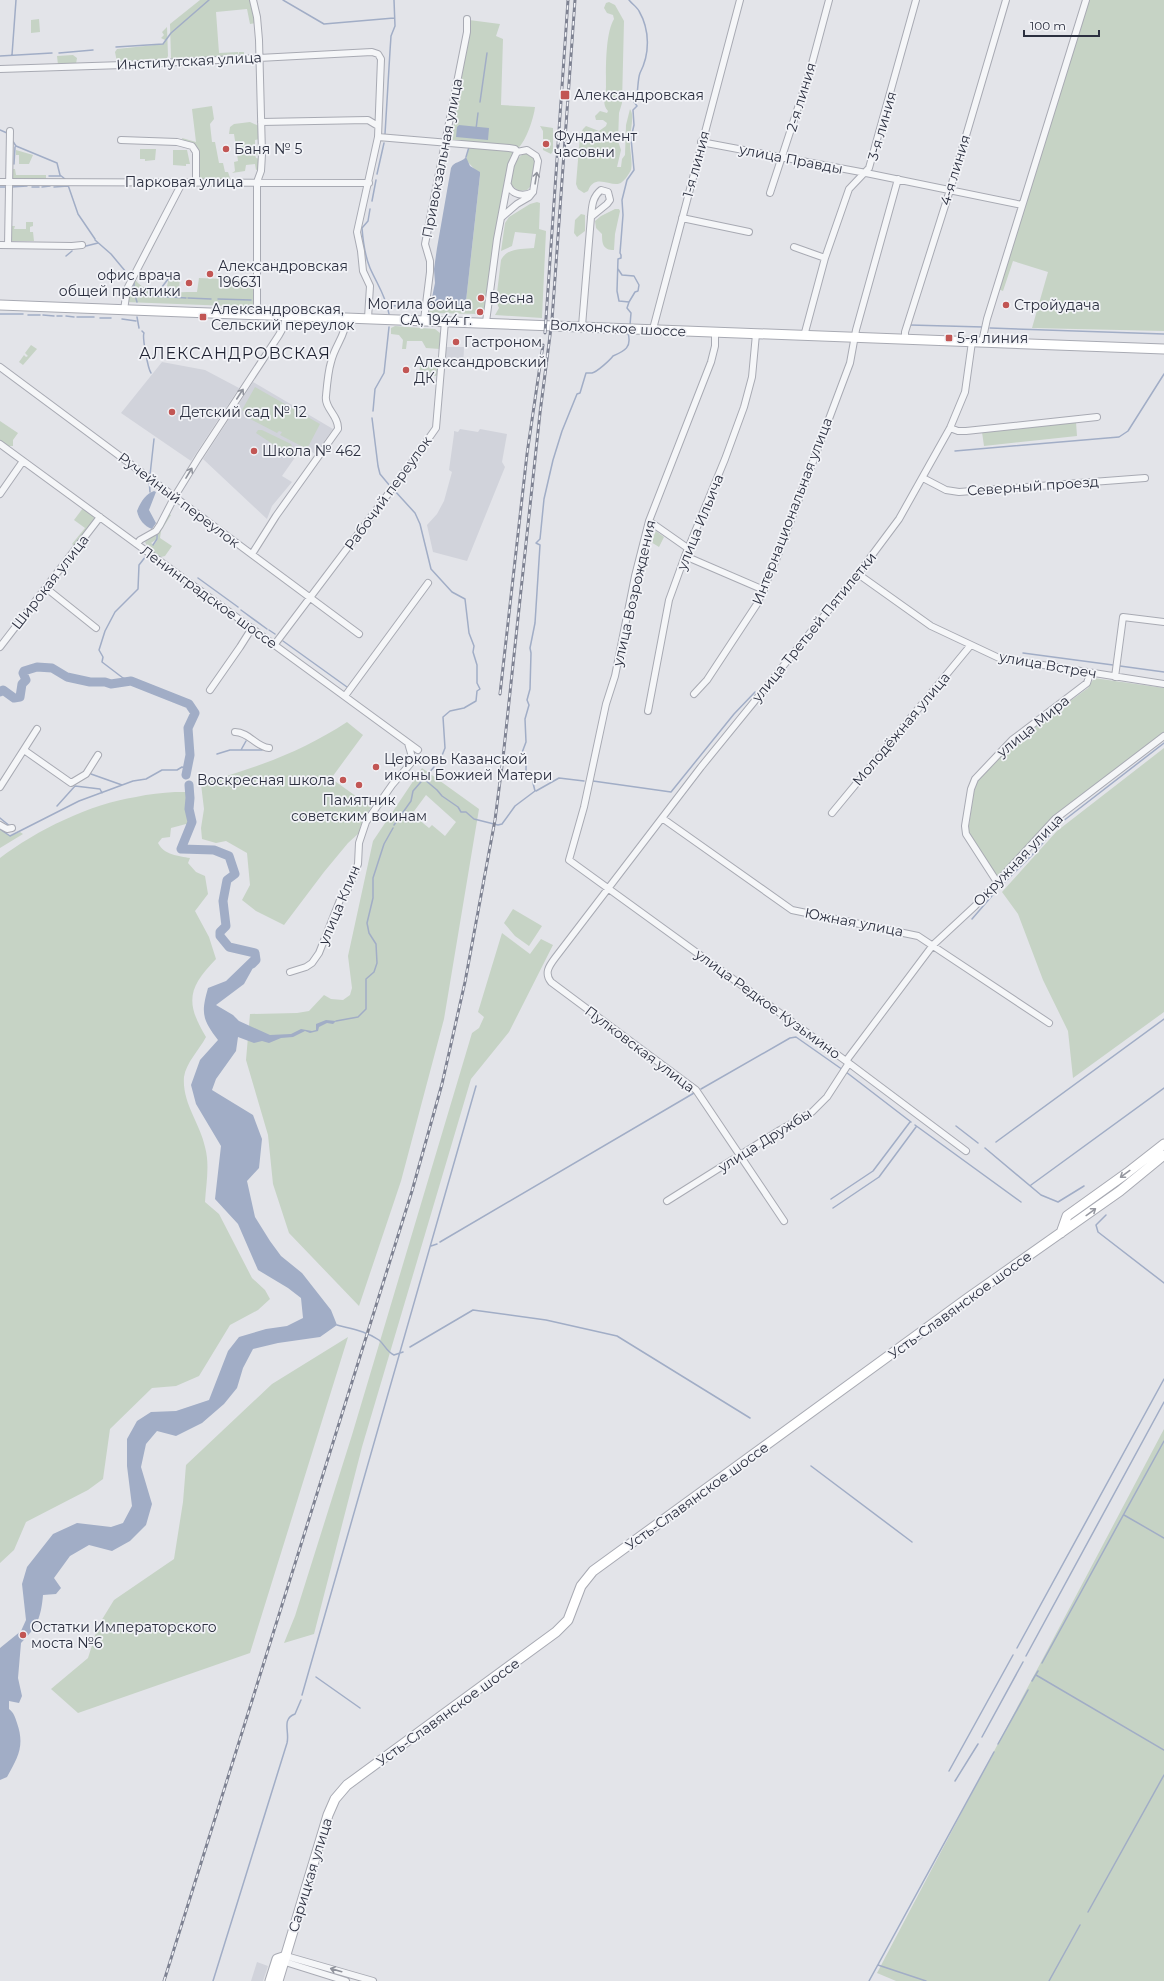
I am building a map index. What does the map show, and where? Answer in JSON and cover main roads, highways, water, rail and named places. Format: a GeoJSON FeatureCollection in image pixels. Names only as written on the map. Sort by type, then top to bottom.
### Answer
{"type":"FeatureCollection","features":[{"type":"Feature","properties":{"kind":"water"},"geometry":{"type":"Polygon","coordinates":[[[459,125],[489,128],[488,140],[456,137],[457,127],[459,125]]]}},
{"type":"Feature","properties":{"kind":"water"},"geometry":{"type":"Polygon","coordinates":[[[466,157],[470,166],[480,172],[480,175],[466,301],[463,306],[458,308],[430,307],[435,283],[434,269],[437,248],[451,168],[454,164],[466,157]]]}},
{"type":"Feature","properties":{"kind":"water"},"geometry":{"type":"Polygon","coordinates":[[[154,491],[156,492],[149,510],[156,523],[152,529],[142,522],[137,511],[144,498],[154,491]]]}},
{"type":"Feature","properties":{"kind":"water"},"geometry":{"type":"Polygon","coordinates":[[[255,953],[258,959],[244,984],[216,1005],[233,1015],[239,1021],[270,1035],[291,1034],[301,1029],[312,1031],[316,1030],[316,1024],[326,1020],[336,1021],[333,1024],[327,1023],[319,1027],[318,1031],[310,1033],[305,1031],[293,1037],[281,1038],[269,1043],[262,1041],[254,1043],[238,1037],[236,1051],[216,1079],[212,1090],[253,1115],[262,1139],[259,1168],[247,1181],[255,1217],[281,1256],[302,1273],[331,1310],[337,1325],[320,1337],[278,1343],[253,1349],[243,1368],[237,1388],[224,1404],[202,1423],[176,1436],[157,1431],[146,1444],[141,1467],[152,1504],[146,1525],[130,1541],[112,1551],[89,1545],[70,1556],[54,1578],[61,1588],[56,1594],[43,1595],[41,1610],[37,1622],[31,1632],[21,1643],[18,1678],[22,1696],[19,1703],[9,1701],[9,1709],[14,1715],[19,1731],[20,1745],[17,1757],[7,1777],[0,1780],[0,1648],[21,1631],[26,1620],[22,1584],[27,1567],[53,1534],[77,1523],[111,1527],[123,1523],[132,1506],[127,1466],[127,1439],[137,1421],[151,1412],[176,1411],[209,1400],[228,1351],[239,1337],[266,1329],[287,1326],[303,1318],[301,1298],[288,1288],[258,1270],[238,1224],[215,1199],[221,1146],[196,1104],[191,1085],[200,1060],[218,1040],[209,1027],[204,1016],[204,1004],[208,988],[226,981],[255,953]]]}},
{"type":"Feature","properties":{"kind":"waterway"},"geometry":{"type":"LineString","coordinates":[[12,55],[16,0]]}},
{"type":"Feature","properties":{"kind":"waterway"},"geometry":{"type":"LineString","coordinates":[[116,47],[163,44],[171,33],[209,0]]}},
{"type":"Feature","properties":{"kind":"waterway"},"geometry":{"type":"LineString","coordinates":[[283,0],[324,24],[394,18]]}},
{"type":"Feature","properties":{"kind":"waterway"},"geometry":{"type":"LineString","coordinates":[[385,134],[391,36],[395,26],[394,0]]}},
{"type":"Feature","properties":{"kind":"waterway"},"geometry":{"type":"LineString","coordinates":[[629,0],[643,18],[647,34],[646,58],[639,75],[637,94],[635,96],[634,102],[637,106],[633,110],[634,125],[631,138],[634,170],[627,180],[622,200],[623,215],[620,253],[621,258],[618,259],[617,291],[619,301],[629,302],[627,308],[631,313],[630,325]]}},
{"type":"Feature","properties":{"kind":"waterway"},"geometry":{"type":"LineString","coordinates":[[59,53],[93,50]]}},
{"type":"Feature","properties":{"kind":"waterway"},"geometry":{"type":"LineString","coordinates":[[0,56],[52,53]]}},
{"type":"Feature","properties":{"kind":"waterway"},"geometry":{"type":"LineString","coordinates":[[480,102],[487,53]]}},
{"type":"Feature","properties":{"kind":"waterway"},"geometry":{"type":"LineString","coordinates":[[476,129],[478,113]]}},
{"type":"Feature","properties":{"kind":"waterway"},"geometry":{"type":"LineString","coordinates":[[0,130],[7,133]]}},
{"type":"Feature","properties":{"kind":"waterway"},"geometry":{"type":"LineString","coordinates":[[12,140],[16,146],[57,163],[60,175],[65,179]]}},
{"type":"Feature","properties":{"kind":"waterway"},"geometry":{"type":"LineString","coordinates":[[377,174],[384,143]]}},
{"type":"Feature","properties":{"kind":"waterway"},"geometry":{"type":"LineString","coordinates":[[14,164],[15,147]]}},
{"type":"Feature","properties":{"kind":"waterway"},"geometry":{"type":"LineString","coordinates":[[466,157],[469,147]]}},
{"type":"Feature","properties":{"kind":"waterway"},"geometry":{"type":"LineString","coordinates":[[49,176],[61,176]]}},
{"type":"Feature","properties":{"kind":"waterway"},"geometry":{"type":"LineString","coordinates":[[372,201],[376,180]]}},
{"type":"Feature","properties":{"kind":"waterway"},"geometry":{"type":"LineString","coordinates":[[68,185],[78,214],[95,239]]}},
{"type":"Feature","properties":{"kind":"waterway"},"geometry":{"type":"LineString","coordinates":[[11,187],[27,186]]}},
{"type":"Feature","properties":{"kind":"waterway"},"geometry":{"type":"LineString","coordinates":[[42,187],[50,186]]}},
{"type":"Feature","properties":{"kind":"waterway"},"geometry":{"type":"LineString","coordinates":[[54,187],[68,186]]}},
{"type":"Feature","properties":{"kind":"waterway"},"geometry":{"type":"LineString","coordinates":[[0,187],[6,187]]}},
{"type":"Feature","properties":{"kind":"waterway"},"geometry":{"type":"LineString","coordinates":[[32,187],[39,187]]}},
{"type":"Feature","properties":{"kind":"waterway"},"geometry":{"type":"LineString","coordinates":[[370,209],[368,221],[362,228],[364,248],[368,263],[384,296],[389,314]]}},
{"type":"Feature","properties":{"kind":"waterway"},"geometry":{"type":"LineString","coordinates":[[95,240],[111,254],[131,278]]}},
{"type":"Feature","properties":{"kind":"waterway"},"geometry":{"type":"LineString","coordinates":[[82,247],[98,243]]}},
{"type":"Feature","properties":{"kind":"waterway"},"geometry":{"type":"LineString","coordinates":[[66,256],[72,251]]}},
{"type":"Feature","properties":{"kind":"waterway"},"geometry":{"type":"LineString","coordinates":[[618,269],[622,275],[634,276],[639,285],[638,291],[635,292],[629,302]]}},
{"type":"Feature","properties":{"kind":"waterway"},"geometry":{"type":"LineString","coordinates":[[155,296],[172,274]]}},
{"type":"Feature","properties":{"kind":"waterway"},"geometry":{"type":"LineString","coordinates":[[134,280],[134,292],[137,302]]}},
{"type":"Feature","properties":{"kind":"waterway"},"geometry":{"type":"LineString","coordinates":[[153,296],[186,298]]}},
{"type":"Feature","properties":{"kind":"waterway"},"geometry":{"type":"LineString","coordinates":[[188,298],[211,299]]}},
{"type":"Feature","properties":{"kind":"waterway"},"geometry":{"type":"LineString","coordinates":[[218,299],[251,300]]}},
{"type":"Feature","properties":{"kind":"waterway"},"geometry":{"type":"LineString","coordinates":[[389,306],[423,305]]}},
{"type":"Feature","properties":{"kind":"waterway"},"geometry":{"type":"LineString","coordinates":[[0,314],[23,314]]}},
{"type":"Feature","properties":{"kind":"waterway"},"geometry":{"type":"LineString","coordinates":[[28,315],[40,315]]}},
{"type":"Feature","properties":{"kind":"waterway"},"geometry":{"type":"LineString","coordinates":[[43,315],[54,316]]}},
{"type":"Feature","properties":{"kind":"waterway"},"geometry":{"type":"LineString","coordinates":[[57,316],[62,316]]}},
{"type":"Feature","properties":{"kind":"waterway"},"geometry":{"type":"LineString","coordinates":[[66,316],[74,317]]}},
{"type":"Feature","properties":{"kind":"waterway"},"geometry":{"type":"LineString","coordinates":[[77,317],[94,317]]}},
{"type":"Feature","properties":{"kind":"waterway"},"geometry":{"type":"LineString","coordinates":[[137,317],[139,328]]}},
{"type":"Feature","properties":{"kind":"waterway"},"geometry":{"type":"LineString","coordinates":[[100,318],[111,318]]}},
{"type":"Feature","properties":{"kind":"waterway"},"geometry":{"type":"LineString","coordinates":[[122,319],[136,321]]}},
{"type":"Feature","properties":{"kind":"waterway"},"geometry":{"type":"LineString","coordinates":[[910,325],[983,327]]}},
{"type":"Feature","properties":{"kind":"waterway"},"geometry":{"type":"LineString","coordinates":[[373,411],[375,389],[384,373],[389,327]]}},
{"type":"Feature","properties":{"kind":"waterway"},"geometry":{"type":"LineString","coordinates":[[990,328],[1164,334]]}},
{"type":"Feature","properties":{"kind":"waterway"},"geometry":{"type":"LineString","coordinates":[[142,331],[144,333],[148,366],[151,373]]}},
{"type":"Feature","properties":{"kind":"waterway"},"geometry":{"type":"LineString","coordinates":[[424,779],[442,796],[458,807],[461,812],[466,812],[474,819],[498,825],[502,824],[515,806],[535,791],[533,783],[534,777],[526,773],[526,762],[520,761],[520,758],[526,742],[525,719],[529,705],[527,700],[530,689],[530,648],[535,623],[540,545],[536,543],[540,539],[544,499],[553,460],[562,431],[577,394],[580,393],[586,373],[594,372],[603,366],[613,356],[624,350],[629,342],[628,333]]}},
{"type":"Feature","properties":{"kind":"waterway"},"geometry":{"type":"LineString","coordinates":[[955,451],[1119,437],[1128,431],[1164,374]]}},
{"type":"Feature","properties":{"kind":"waterway"},"geometry":{"type":"LineString","coordinates":[[372,418],[380,474],[390,486]]}},
{"type":"Feature","properties":{"kind":"waterway"},"geometry":{"type":"LineString","coordinates":[[150,475],[154,439]]}},
{"type":"Feature","properties":{"kind":"waterway"},"geometry":{"type":"LineString","coordinates":[[149,480],[150,492]]}},
{"type":"Feature","properties":{"kind":"waterway"},"geometry":{"type":"LineString","coordinates":[[394,490],[415,513],[420,524],[431,569],[452,592],[465,599],[469,633],[474,646],[473,652],[477,665],[477,683],[480,689],[477,691],[476,701],[464,708],[450,711],[443,717],[445,748],[441,758]]}},
{"type":"Feature","properties":{"kind":"waterway"},"geometry":{"type":"LineString","coordinates":[[153,545],[157,539],[157,535]]}},
{"type":"Feature","properties":{"kind":"waterway"},"geometry":{"type":"LineString","coordinates":[[131,681],[123,678],[102,662],[103,657],[99,650],[105,631],[115,612],[138,589],[139,565],[146,556]]}},
{"type":"Feature","properties":{"kind":"waterway"},"geometry":{"type":"LineString","coordinates":[[198,578],[238,607]]}},
{"type":"Feature","properties":{"kind":"waterway"},"geometry":{"type":"LineString","coordinates":[[241,610],[267,629]]}},
{"type":"Feature","properties":{"kind":"waterway"},"geometry":{"type":"LineString","coordinates":[[269,630],[275,634]]}},
{"type":"Feature","properties":{"kind":"waterway"},"geometry":{"type":"LineString","coordinates":[[283,641],[347,687]]}},
{"type":"Feature","properties":{"kind":"waterway"},"geometry":{"type":"LineString","coordinates":[[1023,653],[1113,665]]}},
{"type":"Feature","properties":{"kind":"waterway"},"geometry":{"type":"LineString","coordinates":[[1120,666],[1164,672]]}},
{"type":"Feature","properties":{"kind":"waterway"},"geometry":{"type":"LineString","coordinates":[[0,692],[3,690],[14,698],[20,697],[22,684],[26,680],[23,673],[24,671],[37,667],[52,668],[67,677],[90,682],[105,682],[111,684],[131,681],[189,704],[195,713],[188,728],[190,755],[186,775]]}},
{"type":"Feature","properties":{"kind":"waterway"},"geometry":{"type":"LineString","coordinates":[[593,781],[671,792],[734,714],[755,692]]}},
{"type":"Feature","properties":{"kind":"waterway"},"geometry":{"type":"LineString","coordinates":[[241,750],[246,741]]}},
{"type":"Feature","properties":{"kind":"waterway"},"geometry":{"type":"LineString","coordinates":[[972,919],[997,890],[1036,851],[1058,825],[1164,743]]}},
{"type":"Feature","properties":{"kind":"waterway"},"geometry":{"type":"LineString","coordinates":[[217,754],[230,750],[262,750]]}},
{"type":"Feature","properties":{"kind":"waterway"},"geometry":{"type":"LineString","coordinates":[[0,829],[10,836],[79,801],[133,781],[146,779],[162,770],[177,770],[182,767],[187,769]]}},
{"type":"Feature","properties":{"kind":"waterway"},"geometry":{"type":"LineString","coordinates":[[394,825],[411,801],[413,791],[434,767]]}},
{"type":"Feature","properties":{"kind":"waterway"},"geometry":{"type":"LineString","coordinates":[[91,774],[122,785]]}},
{"type":"Feature","properties":{"kind":"waterway"},"geometry":{"type":"LineString","coordinates":[[536,791],[559,778],[584,781]]}},
{"type":"Feature","properties":{"kind":"waterway"},"geometry":{"type":"LineString","coordinates":[[189,785],[189,809],[192,822],[181,849],[214,850],[229,856],[235,874],[227,880],[223,901],[226,926],[220,932],[220,936],[229,947],[255,953],[256,960],[252,964]]}},
{"type":"Feature","properties":{"kind":"waterway"},"geometry":{"type":"LineString","coordinates":[[57,806],[75,786],[100,789],[102,793]]}},
{"type":"Feature","properties":{"kind":"waterway"},"geometry":{"type":"LineString","coordinates":[[0,818],[11,827]]}},
{"type":"Feature","properties":{"kind":"waterway"},"geometry":{"type":"LineString","coordinates":[[336,1021],[358,1017],[366,1009],[366,979],[374,972],[377,963],[376,944],[369,933],[367,923],[373,898],[373,878],[384,844],[393,828]]}},
{"type":"Feature","properties":{"kind":"waterway"},"geometry":{"type":"LineString","coordinates":[[996,1142],[1164,1019]]}},
{"type":"Feature","properties":{"kind":"waterway"},"geometry":{"type":"LineString","coordinates":[[701,1089],[790,1038],[796,1037],[843,1070]]}},
{"type":"Feature","properties":{"kind":"waterway"},"geometry":{"type":"LineString","coordinates":[[846,1072],[911,1122]]}},
{"type":"Feature","properties":{"kind":"waterway"},"geometry":{"type":"LineString","coordinates":[[302,1695],[476,1086]]}},
{"type":"Feature","properties":{"kind":"waterway"},"geometry":{"type":"LineString","coordinates":[[1031,1185],[1164,1088]]}},
{"type":"Feature","properties":{"kind":"waterway"},"geometry":{"type":"LineString","coordinates":[[440,1242],[694,1093]]}},
{"type":"Feature","properties":{"kind":"waterway"},"geometry":{"type":"LineString","coordinates":[[831,1199],[873,1171],[910,1122]]}},
{"type":"Feature","properties":{"kind":"waterway"},"geometry":{"type":"LineString","coordinates":[[915,1125],[1021,1202]]}},
{"type":"Feature","properties":{"kind":"waterway"},"geometry":{"type":"LineString","coordinates":[[956,1126],[978,1143]]}},
{"type":"Feature","properties":{"kind":"waterway"},"geometry":{"type":"LineString","coordinates":[[833,1208],[879,1177],[916,1127]]}},
{"type":"Feature","properties":{"kind":"waterway"},"geometry":{"type":"LineString","coordinates":[[985,1148],[1041,1195],[1058,1202],[1084,1186]]}},
{"type":"Feature","properties":{"kind":"waterway"},"geometry":{"type":"LineString","coordinates":[[1106,1215],[1096,1225],[1098,1232],[1164,1283]]}},
{"type":"Feature","properties":{"kind":"waterway"},"geometry":{"type":"LineString","coordinates":[[431,1246],[437,1244]]}},
{"type":"Feature","properties":{"kind":"waterway"},"geometry":{"type":"LineString","coordinates":[[410,1347],[473,1310],[546,1320],[617,1336],[750,1418]]}},
{"type":"Feature","properties":{"kind":"waterway"},"geometry":{"type":"LineString","coordinates":[[337,1325],[369,1334],[379,1340],[389,1352],[394,1355],[403,1352]]}},
{"type":"Feature","properties":{"kind":"waterway"},"geometry":{"type":"LineString","coordinates":[[1017,1648],[1164,1379]]}},
{"type":"Feature","properties":{"kind":"waterway"},"geometry":{"type":"LineString","coordinates":[[1026,1656],[1164,1402]]}},
{"type":"Feature","properties":{"kind":"waterway"},"geometry":{"type":"LineString","coordinates":[[1042,1663],[1164,1441]]}},
{"type":"Feature","properties":{"kind":"waterway"},"geometry":{"type":"LineString","coordinates":[[811,1466],[912,1542]]}},
{"type":"Feature","properties":{"kind":"waterway"},"geometry":{"type":"LineString","coordinates":[[1124,1515],[1164,1538]]}},
{"type":"Feature","properties":{"kind":"waterway"},"geometry":{"type":"LineString","coordinates":[[949,1771],[1013,1655]]}},
{"type":"Feature","properties":{"kind":"waterway"},"geometry":{"type":"LineString","coordinates":[[982,1737],[1023,1662]]}},
{"type":"Feature","properties":{"kind":"waterway"},"geometry":{"type":"LineString","coordinates":[[1032,1681],[1038,1671]]}},
{"type":"Feature","properties":{"kind":"waterway"},"geometry":{"type":"LineString","coordinates":[[1036,1675],[1164,1750]]}},
{"type":"Feature","properties":{"kind":"waterway"},"geometry":{"type":"LineString","coordinates":[[316,1677],[360,1708]]}},
{"type":"Feature","properties":{"kind":"waterway"},"geometry":{"type":"LineString","coordinates":[[998,1744],[1028,1690]]}},
{"type":"Feature","properties":{"kind":"waterway"},"geometry":{"type":"LineString","coordinates":[[213,1981],[287,1743],[287,1722],[288,1719],[295,1714],[301,1700]]}},
{"type":"Feature","properties":{"kind":"waterway"},"geometry":{"type":"LineString","coordinates":[[955,1781],[978,1744]]}},
{"type":"Feature","properties":{"kind":"waterway"},"geometry":{"type":"LineString","coordinates":[[869,1981],[994,1752]]}},
{"type":"Feature","properties":{"kind":"waterway"},"geometry":{"type":"LineString","coordinates":[[1088,1912],[1164,1775]]}},
{"type":"Feature","properties":{"kind":"waterway"},"geometry":{"type":"LineString","coordinates":[[1049,1981],[1080,1925]]}},
{"type":"Feature","properties":{"kind":"waterway"},"geometry":{"type":"LineString","coordinates":[[878,1965],[926,1981]]}},
{"type":"Feature","properties":{"kind":"railway"},"geometry":{"type":"LineString","coordinates":[[545,333],[568,0]]}},
{"type":"Feature","properties":{"kind":"railway"},"geometry":{"type":"LineString","coordinates":[[164,1981],[412,1191],[442,1084],[465,982],[495,820],[503,758],[540,413],[552,320],[575,0]]}},
{"type":"Feature","properties":{"kind":"railway"},"geometry":{"type":"LineString","coordinates":[[500,694],[527,454],[543,345]]}},
{"type":"Feature","properties":{"kind":"place","name":"Александровская"},"geometry":{"type":"Point","coordinates":[565,95]}},
{"type":"Feature","properties":{"kind":"place","name":"Фундамент часовни"},"geometry":{"type":"Point","coordinates":[546,144]}},
{"type":"Feature","properties":{"kind":"place","name":"Баня № 5"},"geometry":{"type":"Point","coordinates":[226,149]}},
{"type":"Feature","properties":{"kind":"place","name":"Александровская 196631"},"geometry":{"type":"Point","coordinates":[210,274]}},
{"type":"Feature","properties":{"kind":"place","name":"офис врача общей практики"},"geometry":{"type":"Point","coordinates":[189,283]}},
{"type":"Feature","properties":{"kind":"place","name":"Весна"},"geometry":{"type":"Point","coordinates":[481,298]}},
{"type":"Feature","properties":{"kind":"place","name":"Стройудача"},"geometry":{"type":"Point","coordinates":[1006,305]}},
{"type":"Feature","properties":{"kind":"place","name":"Могила бойца СА, 1944 г."},"geometry":{"type":"Point","coordinates":[480,312]}},
{"type":"Feature","properties":{"kind":"place","name":"Александровская, Сельский переулок"},"geometry":{"type":"Point","coordinates":[203,317]}},
{"type":"Feature","properties":{"kind":"place","name":"5-я линия"},"geometry":{"type":"Point","coordinates":[949,338]}},
{"type":"Feature","properties":{"kind":"place","name":"Гастроном"},"geometry":{"type":"Point","coordinates":[456,342]}},
{"type":"Feature","properties":{"kind":"place","name":"Александровский ДК"},"geometry":{"type":"Point","coordinates":[406,370]}},
{"type":"Feature","properties":{"kind":"place","name":"Детский сад № 12"},"geometry":{"type":"Point","coordinates":[172,412]}},
{"type":"Feature","properties":{"kind":"place","name":"Школа № 462"},"geometry":{"type":"Point","coordinates":[254,451]}},
{"type":"Feature","properties":{"kind":"place","name":"Церковь Казанской иконы Божией Матери"},"geometry":{"type":"Point","coordinates":[376,767]}},
{"type":"Feature","properties":{"kind":"place","name":"Воскресная школа"},"geometry":{"type":"Point","coordinates":[343,780]}},
{"type":"Feature","properties":{"kind":"place","name":"Памятник советским воинам"},"geometry":{"type":"Point","coordinates":[359,785]}},
{"type":"Feature","properties":{"kind":"place","name":"Остатки Императорского моста №6"},"geometry":{"type":"Point","coordinates":[23,1635]}},
{"type":"Feature","properties":{"kind":"district","name":"АЛЕКСАНДРОВСКАЯ"},"geometry":{"type":"Point","coordinates":[235,353]}}]}
